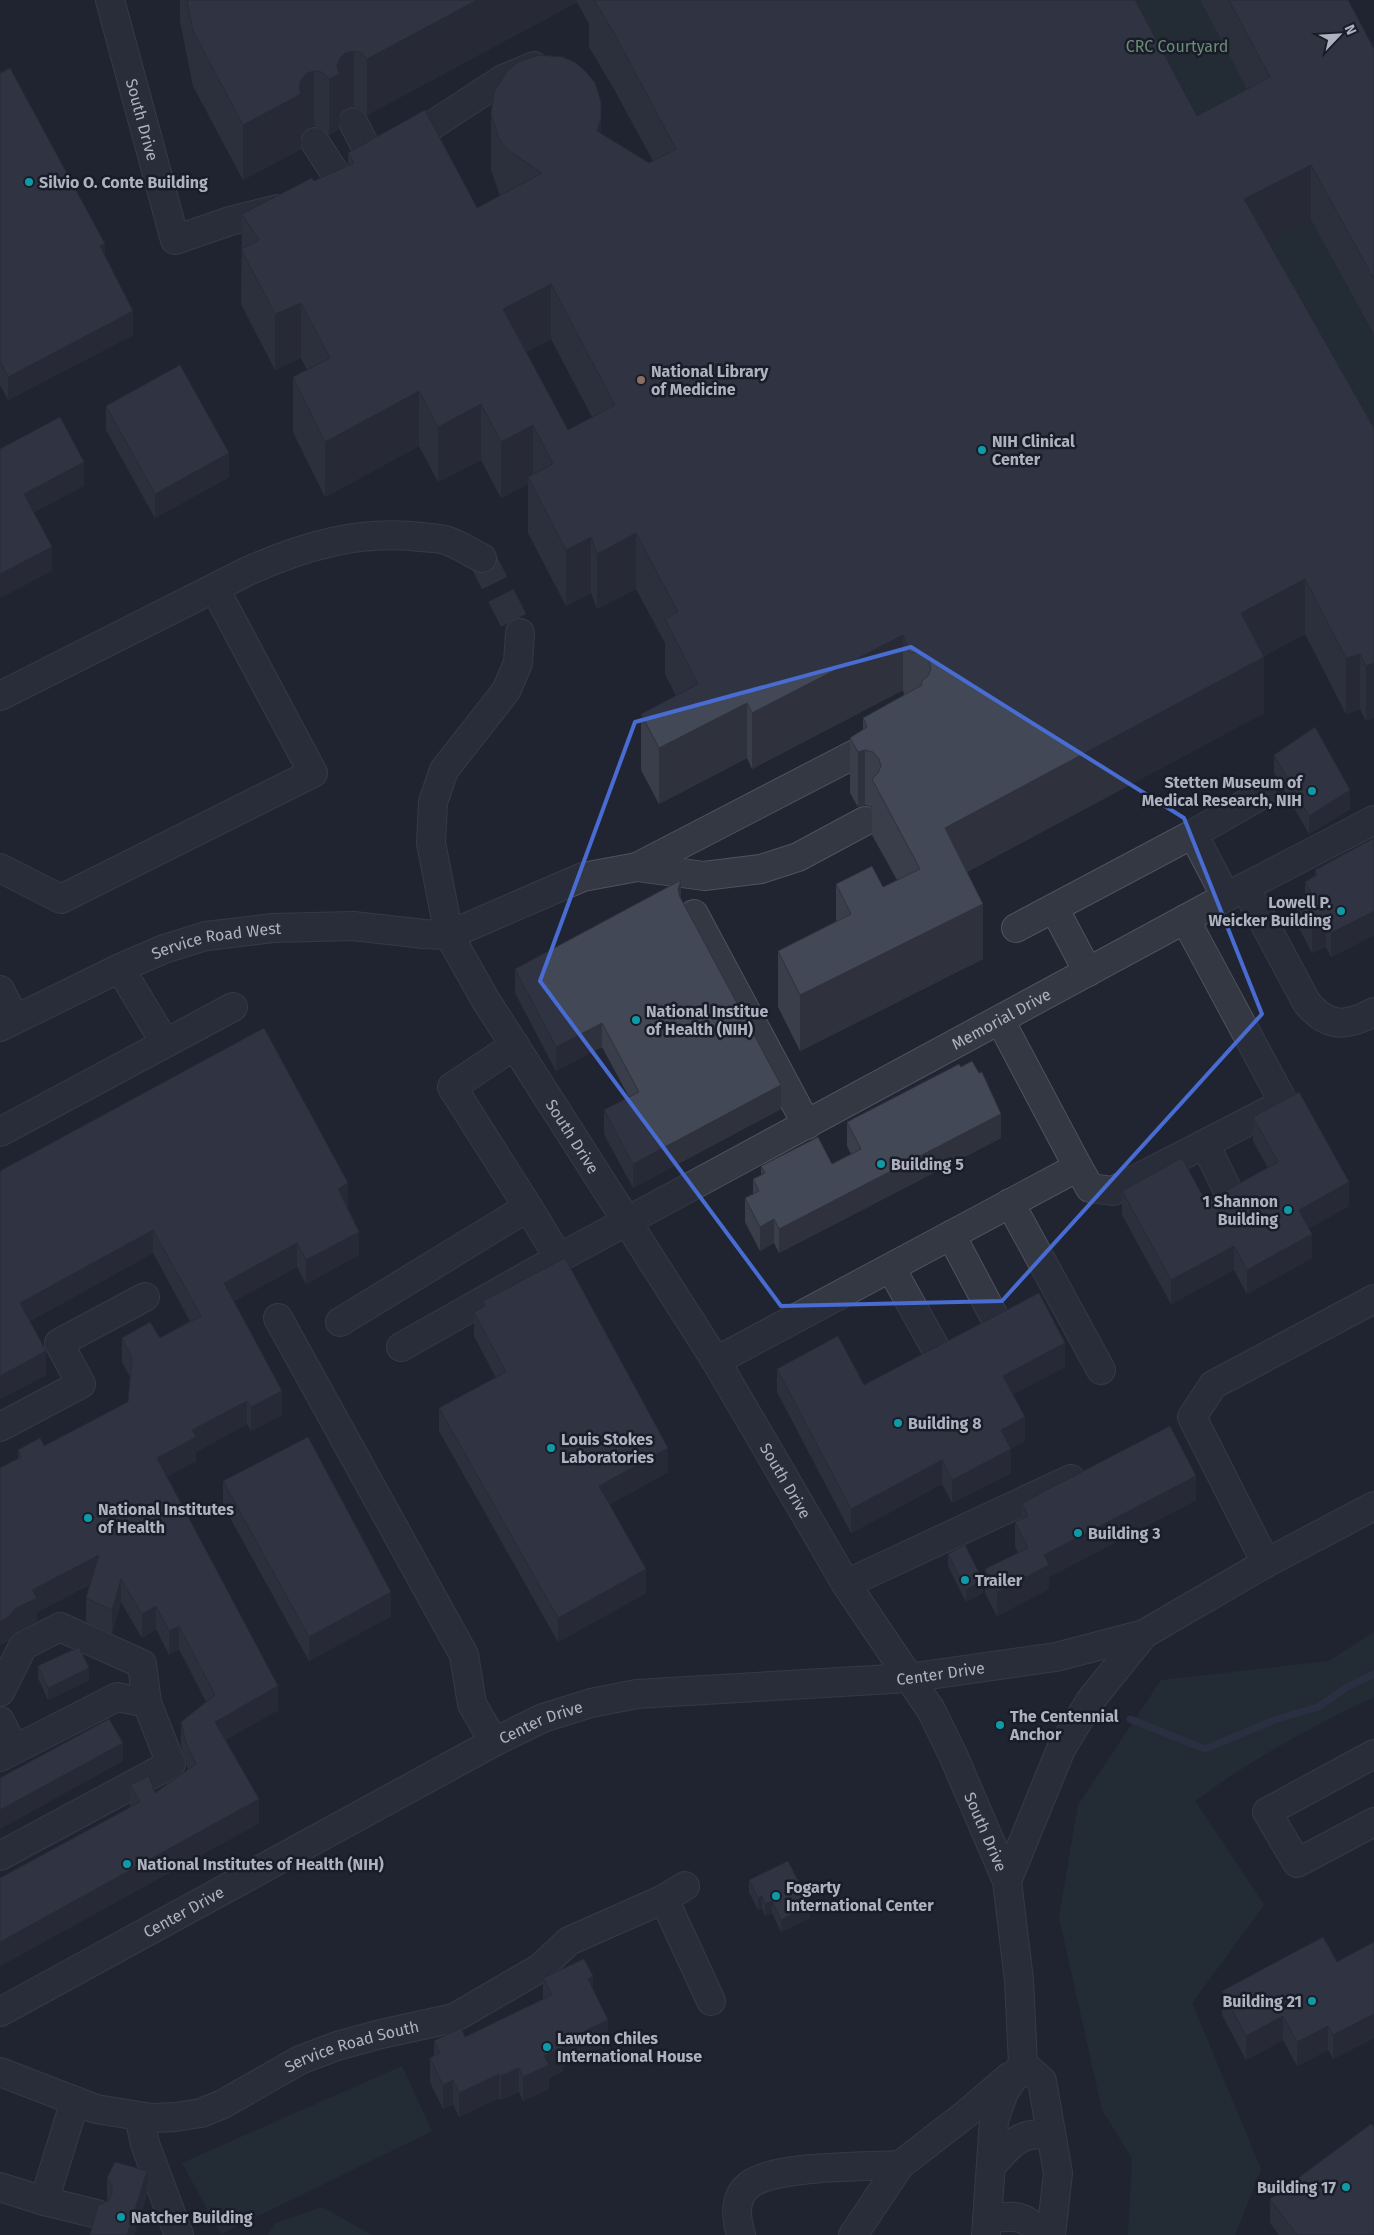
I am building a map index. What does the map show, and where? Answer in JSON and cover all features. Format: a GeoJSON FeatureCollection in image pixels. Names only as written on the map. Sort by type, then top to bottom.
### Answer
{"type":"FeatureCollection","features":[{"type":"Feature","properties":{"kind":"street","name":"South Drive"},"geometry":{"type":"LineString","coordinates":[[110,0],[175,240],[230,221],[310,201],[342,184]]}},
{"type":"Feature","properties":{"kind":"street"},"geometry":{"type":"LineString","coordinates":[[315,142],[342,184],[503,80],[548,60]]}},
{"type":"Feature","properties":{"kind":"street"},"geometry":{"type":"LineString","coordinates":[[353,122],[374,163]]}},
{"type":"Feature","properties":{"kind":"street"},"geometry":{"type":"LineString","coordinates":[[0,696],[278,557],[358,536],[400,535],[447,540],[482,558]]}},
{"type":"Feature","properties":{"kind":"street"},"geometry":{"type":"LineString","coordinates":[[0,868],[61,899],[313,773],[215,589]]}},
{"type":"Feature","properties":{"kind":"street","name":"South Drive"},"geometry":{"type":"LineString","coordinates":[[520,633],[518,663],[506,691],[444,770],[433,802],[431,843],[449,935],[485,999],[629,1222],[716,1362],[846,1584],[931,1710],[953,1755],[1007,1882],[1019,1980],[1023,2064]]}},
{"type":"Feature","properties":{"kind":"street"},"geometry":{"type":"LineString","coordinates":[[449,935],[583,877],[637,867],[907,727]]}},
{"type":"Feature","properties":{"kind":"street"},"geometry":{"type":"LineString","coordinates":[[1016,928],[1193,834],[1261,795]]}},
{"type":"Feature","properties":{"kind":"street","name":"Memorial Drive"},"geometry":{"type":"LineString","coordinates":[[401,1347],[559,1258],[629,1222],[1236,892],[1374,820]]}},
{"type":"Feature","properties":{"kind":"street"},"geometry":{"type":"LineString","coordinates":[[637,867],[704,876],[761,869],[798,858],[865,821]]}},
{"type":"Feature","properties":{"kind":"street"},"geometry":{"type":"LineString","coordinates":[[1193,834],[1236,892],[1306,1003],[1316,1014],[1328,1021],[1342,1023],[1357,1021],[1374,1012]]}},
{"type":"Feature","properties":{"kind":"street"},"geometry":{"type":"LineString","coordinates":[[1054,908],[1088,972]]}},
{"type":"Feature","properties":{"kind":"street"},"geometry":{"type":"LineString","coordinates":[[694,914],[807,1125]]}},
{"type":"Feature","properties":{"kind":"street"},"geometry":{"type":"LineString","coordinates":[[1000,1020],[1090,1188],[1113,1191],[1284,1103],[1186,919]]}},
{"type":"Feature","properties":{"kind":"street","name":"Service Road West"},"geometry":{"type":"LineString","coordinates":[[8,1023],[120,968],[164,949],[206,936],[273,928],[353,926],[449,935]]}},
{"type":"Feature","properties":{"kind":"street"},"geometry":{"type":"LineString","coordinates":[[120,968],[165,1043]]}},
{"type":"Feature","properties":{"kind":"street"},"geometry":{"type":"LineString","coordinates":[[0,990],[8,1023]]}},
{"type":"Feature","properties":{"kind":"street"},"geometry":{"type":"LineString","coordinates":[[0,1132],[232,1007]]}},
{"type":"Feature","properties":{"kind":"street"},"geometry":{"type":"LineString","coordinates":[[515,1045],[452,1087],[559,1258]]}},
{"type":"Feature","properties":{"kind":"street"},"geometry":{"type":"LineString","coordinates":[[1205,1144],[1228,1191]]}},
{"type":"Feature","properties":{"kind":"street"},"geometry":{"type":"LineString","coordinates":[[716,1362],[1078,1167]]}},
{"type":"Feature","properties":{"kind":"street"},"geometry":{"type":"LineString","coordinates":[[1010,1204],[1101,1370]]}},
{"type":"Feature","properties":{"kind":"street"},"geometry":{"type":"LineString","coordinates":[[340,1322],[528,1207]]}},
{"type":"Feature","properties":{"kind":"street"},"geometry":{"type":"LineString","coordinates":[[951,1235],[994,1316]]}},
{"type":"Feature","properties":{"kind":"street"},"geometry":{"type":"LineString","coordinates":[[891,1268],[936,1349]]}},
{"type":"Feature","properties":{"kind":"street"},"geometry":{"type":"LineString","coordinates":[[0,1427],[80,1384],[59,1343],[145,1297]]}},
{"type":"Feature","properties":{"kind":"street"},"geometry":{"type":"LineString","coordinates":[[1266,1563],[1192,1417],[1213,1385],[1374,1299]]}},
{"type":"Feature","properties":{"kind":"street"},"geometry":{"type":"LineString","coordinates":[[278,1318],[464,1655],[472,1704],[494,1742]]}},
{"type":"Feature","properties":{"kind":"street"},"geometry":{"type":"LineString","coordinates":[[846,1584],[1093,1469]]}},
{"type":"Feature","properties":{"kind":"street","name":"Center Drive"},"geometry":{"type":"LineString","coordinates":[[0,2012],[494,1742],[543,1718],[591,1704],[637,1694],[908,1678],[1056,1657],[1144,1634],[1266,1563],[1374,1506]]}},
{"type":"Feature","properties":{"kind":"street"},"geometry":{"type":"LineString","coordinates":[[0,1692],[23,1646],[60,1627],[142,1664],[147,1703],[171,1764],[0,1856]]}},
{"type":"Feature","properties":{"kind":"street","name":"Center Drive"},"geometry":{"type":"LineString","coordinates":[[1007,1882],[1061,1749],[1090,1701],[1144,1634]]}},
{"type":"Feature","properties":{"kind":"street"},"geometry":{"type":"LineString","coordinates":[[0,1721],[7,1753],[116,1697],[147,1703]]}},
{"type":"Feature","properties":{"kind":"street"},"geometry":{"type":"LineString","coordinates":[[1374,1754],[1267,1812],[1296,1863],[1374,1822]]}},
{"type":"Feature","properties":{"kind":"street","name":"Service Road South"},"geometry":{"type":"LineString","coordinates":[[0,2072],[96,2110],[139,2117],[175,2117],[201,2113],[223,2104],[300,2060],[337,2046],[454,2018],[540,1968],[569,1941],[674,1892],[710,2001]]}},
{"type":"Feature","properties":{"kind":"street"},"geometry":{"type":"LineString","coordinates":[[1023,2064],[1042,2082],[1058,2173],[1052,2235]]}},
{"type":"Feature","properties":{"kind":"street"},"geometry":{"type":"LineString","coordinates":[[853,2235],[900,2165],[966,2114],[1023,2064]]}},
{"type":"Feature","properties":{"kind":"street"},"geometry":{"type":"LineString","coordinates":[[987,2227],[994,2120],[1004,2092],[1023,2064]]}},
{"type":"Feature","properties":{"kind":"street"},"geometry":{"type":"LineString","coordinates":[[44,2201],[75,2101]]}},
{"type":"Feature","properties":{"kind":"street"},"geometry":{"type":"LineString","coordinates":[[139,2117],[145,2144],[179,2235]]}},
{"type":"Feature","properties":{"kind":"street"},"geometry":{"type":"LineString","coordinates":[[992,2166],[1011,2145],[1028,2134],[1051,2135]]}},
{"type":"Feature","properties":{"kind":"street"},"geometry":{"type":"LineString","coordinates":[[741,2235],[736,2218],[738,2200],[749,2185],[775,2173],[900,2165]]}},
{"type":"Feature","properties":{"kind":"street"},"geometry":{"type":"LineString","coordinates":[[0,2187],[44,2201],[97,2214]]}},
{"type":"Feature","properties":{"kind":"street"},"geometry":{"type":"LineString","coordinates":[[987,2227],[1012,2215],[1032,2224],[1043,2235]]}},
{"type":"Feature","properties":{"kind":"highlighted area"},"geometry":{"type":"Polygon","coordinates":[[[911,647],[1184,818],[1262,1014],[1002,1301],[781,1306],[540,981],[635,722],[911,647]]]}},
{"type":"Feature","properties":{"kind":"green space","name":"CRC Courtyard"},"geometry":{"type":"Polygon","coordinates":[[[1105,0],[1200,0],[1270,132],[1197,171],[1105,0]]]}},
{"type":"Feature","properties":{"kind":"green space"},"geometry":{"type":"Polygon","coordinates":[[[1311,220],[1374,336],[1374,445],[1244,255],[1311,220]]]}},
{"type":"Feature","properties":{"kind":"green space"},"geometry":{"type":"Polygon","coordinates":[[[1374,1632],[1374,1697],[1282,1744],[1195,1801],[1264,1905],[1192,2003],[1261,2169],[1235,2235],[1128,2235],[1132,2158],[1102,2110],[1059,1917],[1078,1805],[1161,1680],[1329,1661],[1374,1632]]]}},
{"type":"Feature","properties":{"kind":"green space"},"geometry":{"type":"Polygon","coordinates":[[[402,2066],[432,2131],[221,2234],[182,2163],[402,2066]]]}},
{"type":"Feature","properties":{"kind":"green space"},"geometry":{"type":"Polygon","coordinates":[[[322,2207],[372,2235],[268,2235],[276,2223],[322,2207]]]}},
{"type":"Feature","properties":{"kind":"building"},"geometry":{"type":"Polygon","coordinates":[[[187,0],[477,0],[367,59],[361,53],[354,51],[345,53],[337,65],[339,74],[329,79],[322,72],[314,71],[307,73],[301,80],[299,87],[301,94],[243,125],[193,31],[187,0]]]}},
{"type":"Feature","properties":{"kind":"building","name":"NIH Clinical Center"},"geometry":{"type":"Polygon","coordinates":[[[594,0],[1135,0],[1197,116],[1270,77],[1229,0],[1348,0],[1374,49],[1374,279],[1311,165],[1244,199],[1374,428],[1374,663],[1366,666],[1360,654],[1346,658],[1305,579],[1241,613],[1264,657],[945,828],[983,904],[800,995],[778,951],[851,914],[836,884],[872,866],[883,887],[920,869],[872,779],[878,773],[881,766],[879,759],[873,752],[865,750],[858,752],[850,738],[867,727],[863,718],[922,685],[921,682],[928,676],[931,669],[929,660],[923,654],[910,653],[903,635],[752,713],[747,703],[659,748],[641,714],[698,684],[665,619],[678,612],[636,533],[597,554],[591,537],[566,550],[528,477],[553,464],[533,425],[501,442],[481,404],[438,427],[419,391],[325,442],[293,377],[330,358],[301,303],[275,314],[241,249],[259,240],[242,214],[312,178],[314,181],[354,163],[348,153],[425,110],[477,208],[542,173],[508,150],[499,139],[491,114],[494,92],[507,71],[518,62],[539,55],[563,57],[576,63],[595,83],[601,102],[601,118],[597,131],[649,163],[676,149],[614,33],[594,0]],[[551,284],[503,309],[568,430],[615,405],[551,284]]]}},
{"type":"Feature","properties":{"kind":"building","name":"Silvio O. Conte Building"},"geometry":{"type":"Polygon","coordinates":[[[10,68],[105,244],[100,246],[133,311],[8,377],[0,361],[0,71],[1,73],[10,68]]]}},
{"type":"Feature","properties":{"kind":"building"},"geometry":{"type":"Polygon","coordinates":[[[180,365],[229,453],[155,494],[106,406],[180,365]]]}},
{"type":"Feature","properties":{"kind":"building"},"geometry":{"type":"Polygon","coordinates":[[[60,417],[84,462],[24,494],[52,547],[0,574],[0,449],[60,417]]]}},
{"type":"Feature","properties":{"kind":"building","name":"Stetten Museum of Medical Research, NIH"},"geometry":{"type":"Polygon","coordinates":[[[1315,727],[1350,790],[1309,816],[1274,755],[1315,727]]]}},
{"type":"Feature","properties":{"kind":"building","name":"Lowell P. Weicker Building"},"geometry":{"type":"Polygon","coordinates":[[[1374,838],[1374,911],[1331,933],[1326,923],[1312,929],[1297,900],[1311,893],[1305,882],[1317,875],[1315,870],[1374,838]]]}},
{"type":"Feature","properties":{"kind":"building","name":"National Institue of Health (NIH)"},"geometry":{"type":"Polygon","coordinates":[[[681,880],[678,889],[680,897],[781,1085],[633,1164],[604,1110],[639,1092],[602,1023],[556,1047],[515,969],[681,880]]]}},
{"type":"Feature","properties":{"kind":"building"},"geometry":{"type":"Polygon","coordinates":[[[264,1028],[348,1183],[338,1189],[359,1232],[306,1260],[297,1243],[224,1283],[282,1391],[251,1407],[247,1401],[192,1430],[196,1437],[157,1458],[278,1686],[215,1722],[259,1799],[0,1942],[0,1878],[140,1802],[130,1785],[149,1776],[155,1793],[196,1764],[186,1743],[181,1722],[215,1695],[179,1626],[169,1631],[156,1606],[142,1614],[121,1579],[112,1610],[86,1598],[99,1555],[32,1590],[37,1598],[16,1608],[8,1617],[0,1622],[0,1468],[21,1457],[18,1450],[40,1438],[44,1446],[128,1402],[132,1358],[122,1338],[150,1322],[160,1338],[201,1316],[153,1230],[20,1303],[46,1351],[0,1376],[0,1171],[264,1028]]]}},
{"type":"Feature","properties":{"kind":"building","name":"Building 5"},"geometry":{"type":"Polygon","coordinates":[[[972,1061],[979,1073],[982,1072],[1001,1114],[779,1229],[774,1219],[760,1227],[745,1198],[759,1191],[753,1179],[765,1173],[761,1166],[818,1137],[832,1164],[861,1149],[847,1122],[959,1064],[961,1067],[972,1061]]]}},
{"type":"Feature","properties":{"kind":"building","name":"1 Shannon Building"},"geometry":{"type":"Polygon","coordinates":[[[1299,1092],[1349,1182],[1299,1210],[1312,1234],[1247,1270],[1234,1246],[1171,1280],[1122,1191],[1182,1158],[1206,1202],[1278,1162],[1253,1117],[1299,1092]]]}},
{"type":"Feature","properties":{"kind":"building","name":"Louis Stokes Laboratories"},"geometry":{"type":"Polygon","coordinates":[[[565,1258],[668,1448],[599,1486],[646,1569],[558,1618],[439,1408],[506,1372],[474,1312],[485,1306],[483,1301],[565,1258]]]}},
{"type":"Feature","properties":{"kind":"building","name":"Building 8"},"geometry":{"type":"Polygon","coordinates":[[[1039,1293],[1065,1343],[1003,1376],[1025,1417],[1001,1430],[1011,1449],[952,1480],[942,1460],[851,1509],[777,1369],[838,1336],[864,1385],[1039,1293]]]}},
{"type":"Feature","properties":{"kind":"building"},"geometry":{"type":"Polygon","coordinates":[[[1170,1426],[1196,1476],[1044,1555],[1049,1565],[997,1592],[985,1569],[1028,1548],[1015,1522],[1028,1516],[1022,1503],[1170,1426]]]}},
{"type":"Feature","properties":{"kind":"building"},"geometry":{"type":"Polygon","coordinates":[[[308,1437],[391,1592],[309,1637],[223,1481],[308,1437]]]}},
{"type":"Feature","properties":{"kind":"building"},"geometry":{"type":"Polygon","coordinates":[[[965,1545],[983,1581],[966,1589],[948,1554],[965,1545]]]}},
{"type":"Feature","properties":{"kind":"building"},"geometry":{"type":"Polygon","coordinates":[[[79,1647],[89,1668],[48,1688],[38,1666],[79,1647]]]}},
{"type":"Feature","properties":{"kind":"building"},"geometry":{"type":"Polygon","coordinates":[[[109,1719],[123,1743],[0,1810],[0,1778],[109,1719]]]}},
{"type":"Feature","properties":{"kind":"building","name":"Fogarty International Center"},"geometry":{"type":"Polygon","coordinates":[[[788,1861],[810,1905],[781,1920],[772,1901],[765,1904],[762,1896],[758,1898],[749,1880],[788,1861]]]}},
{"type":"Feature","properties":{"kind":"building","name":"Building 21"},"geometry":{"type":"Polygon","coordinates":[[[1323,1937],[1337,1962],[1374,1942],[1374,2014],[1333,2035],[1328,2026],[1297,2042],[1283,2016],[1246,2036],[1222,1991],[1323,1937]]]}},
{"type":"Feature","properties":{"kind":"building"},"geometry":{"type":"Polygon","coordinates":[[[584,1959],[593,1976],[588,1979],[608,2020],[561,2043],[563,2047],[544,2056],[549,2065],[523,2077],[519,2068],[501,2076],[499,2074],[459,2093],[453,2080],[443,2085],[430,2058],[440,2053],[434,2041],[461,2028],[465,2037],[552,1995],[543,1978],[584,1959]]]}},
{"type":"Feature","properties":{"kind":"building","name":"Building 17"},"geometry":{"type":"Polygon","coordinates":[[[1371,2124],[1374,2127],[1374,2235],[1297,2235],[1270,2199],[1371,2124]]]}},
{"type":"Feature","properties":{"kind":"building"},"geometry":{"type":"Polygon","coordinates":[[[115,2162],[147,2171],[127,2235],[90,2235],[98,2205],[108,2201],[112,2194],[112,2185],[107,2178],[115,2162]]]}},
{"type":"Feature","properties":{"kind":"waterway"},"geometry":{"type":"LineString","coordinates":[[1130,1719],[1205,1749],[1277,1719],[1318,1707],[1347,1687],[1374,1674]]}},
{"type":"Feature","properties":{"kind":"tunnel"},"geometry":{"type":"LineString","coordinates":[[482,558],[520,633]]}},
{"type":"Feature","properties":{"kind":"place","name":"Silvio O. Conte Building"},"geometry":{"type":"Point","coordinates":[29,182]}},
{"type":"Feature","properties":{"kind":"place","name":"National Library of Medicine"},"geometry":{"type":"Point","coordinates":[641,380]}},
{"type":"Feature","properties":{"kind":"place","name":"NIH Clinical Center"},"geometry":{"type":"Point","coordinates":[982,450]}},
{"type":"Feature","properties":{"kind":"place","name":"Stetten Museum of Medical Research, NIH"},"geometry":{"type":"Point","coordinates":[1312,791]}},
{"type":"Feature","properties":{"kind":"place","name":"Lowell P. Weicker Building"},"geometry":{"type":"Point","coordinates":[1341,911]}},
{"type":"Feature","properties":{"kind":"place","name":"National Institue of Health (NIH)"},"geometry":{"type":"Point","coordinates":[636,1020]}},
{"type":"Feature","properties":{"kind":"place","name":"Building 5"},"geometry":{"type":"Point","coordinates":[881,1164]}},
{"type":"Feature","properties":{"kind":"place","name":"1 Shannon Building"},"geometry":{"type":"Point","coordinates":[1288,1210]}},
{"type":"Feature","properties":{"kind":"place","name":"Building 8"},"geometry":{"type":"Point","coordinates":[898,1423]}},
{"type":"Feature","properties":{"kind":"place","name":"Louis Stokes Laboratories"},"geometry":{"type":"Point","coordinates":[551,1448]}},
{"type":"Feature","properties":{"kind":"place","name":"National Institutes of Health"},"geometry":{"type":"Point","coordinates":[88,1518]}},
{"type":"Feature","properties":{"kind":"place","name":"Building 3"},"geometry":{"type":"Point","coordinates":[1078,1533]}},
{"type":"Feature","properties":{"kind":"place","name":"Trailer"},"geometry":{"type":"Point","coordinates":[965,1580]}},
{"type":"Feature","properties":{"kind":"place","name":"The Centennial Anchor"},"geometry":{"type":"Point","coordinates":[1000,1725]}},
{"type":"Feature","properties":{"kind":"place","name":"National Institutes of Health (NIH)"},"geometry":{"type":"Point","coordinates":[127,1864]}},
{"type":"Feature","properties":{"kind":"place","name":"Fogarty International Center"},"geometry":{"type":"Point","coordinates":[776,1896]}},
{"type":"Feature","properties":{"kind":"place","name":"Building 21"},"geometry":{"type":"Point","coordinates":[1312,2001]}},
{"type":"Feature","properties":{"kind":"place","name":"Lawton Chiles International House"},"geometry":{"type":"Point","coordinates":[547,2047]}},
{"type":"Feature","properties":{"kind":"place","name":"Building 17"},"geometry":{"type":"Point","coordinates":[1346,2187]}},
{"type":"Feature","properties":{"kind":"place","name":"Natcher Building"},"geometry":{"type":"Point","coordinates":[121,2217]}}]}
